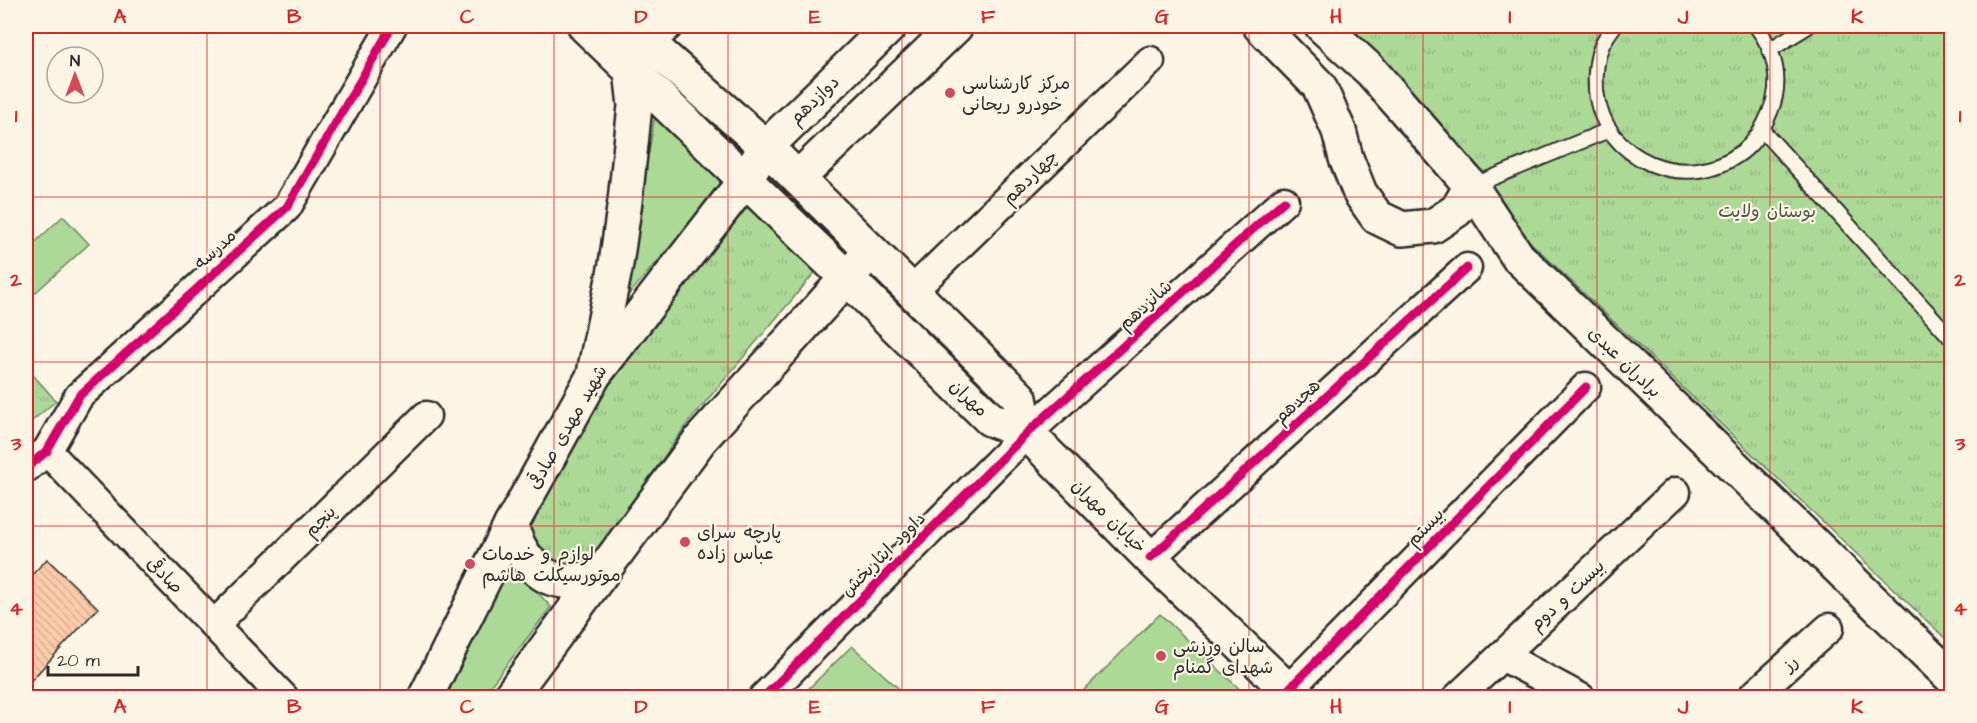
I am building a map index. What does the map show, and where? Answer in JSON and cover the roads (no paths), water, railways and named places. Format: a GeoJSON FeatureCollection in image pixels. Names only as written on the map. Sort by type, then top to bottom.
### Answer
{"type":"FeatureCollection","features":[{"type":"Feature","properties":{"kind":"main road","name":"مهران"},"geometry":{"type":"LineString","coordinates":[[585,26],[990,419],[1027,433]]}},
{"type":"Feature","properties":{"kind":"main road","name":"دوازدهم"},"geometry":{"type":"LineString","coordinates":[[745,180],[766,147],[890,26]]}},
{"type":"Feature","properties":{"kind":"main road"},"geometry":{"type":"LineString","coordinates":[[798,178],[956,26]]}},
{"type":"Feature","properties":{"kind":"main road"},"geometry":{"type":"LineString","coordinates":[[1260,26],[1319,86],[1339,131],[1346,158],[1360,193],[1377,217],[1402,229],[1433,226],[1457,210],[1471,186]]}},
{"type":"Feature","properties":{"kind":"main road","name":"برادران عبدی"},"geometry":{"type":"LineString","coordinates":[[1322,26],[1371,72],[1471,186],[1518,257],[1952,678]]}},
{"type":"Feature","properties":{"kind":"main road","name":"مهران"},"geometry":{"type":"LineString","coordinates":[[649,31],[1020,398],[1027,433]]}},
{"type":"Feature","properties":{"kind":"main road"},"geometry":{"type":"LineString","coordinates":[[594,375],[616,264],[628,178],[635,106],[631,70]]}},
{"type":"Feature","properties":{"kind":"main road","name":"شهید مهدی صادقی"},"geometry":{"type":"LineString","coordinates":[[425,698],[511,525],[594,375],[745,180]]}},
{"type":"Feature","properties":{"kind":"main road"},"geometry":{"type":"LineString","coordinates":[[509,698],[700,440],[871,252]]}},
{"type":"Feature","properties":{"kind":"main road","name":"خیابان مهران"},"geometry":{"type":"LineString","coordinates":[[1027,433],[1150,558],[1292,694]]}},
{"type":"Feature","properties":{"kind":"main road"},"geometry":{"type":"LineString","coordinates":[[511,525],[515,542],[523,555],[541,573],[566,581],[599,576]]}},
{"type":"Feature","properties":{"kind":"street","name":"مدرسه"},"geometry":{"type":"LineString","coordinates":[[36,460],[79,396],[287,207],[392,26]]}},
{"type":"Feature","properties":{"kind":"street","name":"چهاردهم"},"geometry":{"type":"LineString","coordinates":[[911,292],[1150,62]]}},
{"type":"Feature","properties":{"kind":"street","name":"شانزدهم"},"geometry":{"type":"LineString","coordinates":[[1027,433],[1284,201]]}},
{"type":"Feature","properties":{"kind":"street","name":"هجدهم"},"geometry":{"type":"LineString","coordinates":[[1150,558],[1467,267]]}},
{"type":"Feature","properties":{"kind":"street","name":"بیستم"},"geometry":{"type":"LineString","coordinates":[[1292,694],[1586,387]]}},
{"type":"Feature","properties":{"kind":"street","name":"پنجم"},"geometry":{"type":"LineString","coordinates":[[214,625],[426,416]]}},
{"type":"Feature","properties":{"kind":"street","name":"داوود ایثاربخش"},"geometry":{"type":"LineString","coordinates":[[764,698],[1027,433]]}},
{"type":"Feature","properties":{"kind":"street","name":"صادقی"},"geometry":{"type":"LineString","coordinates":[[36,460],[214,625],[284,698]]}},
{"type":"Feature","properties":{"kind":"street","name":"بیست و دوم"},"geometry":{"type":"LineString","coordinates":[[1457,698],[1676,492]]}},
{"type":"Feature","properties":{"kind":"street","name":"رز"},"geometry":{"type":"LineString","coordinates":[[1751,698],[1829,628]]}},
{"type":"Feature","properties":{"kind":"street"},"geometry":{"type":"LineString","coordinates":[[1502,656],[1581,698]]}},
{"type":"Feature","properties":{"kind":"lane"},"geometry":{"type":"LineString","coordinates":[[1614,26],[1602,46],[1595,75],[1597,104],[1609,130],[1629,152],[1654,166],[1684,171],[1714,167],[1742,152],[1762,130],[1774,102],[1776,72],[1771,49],[1756,26]]}},
{"type":"Feature","properties":{"kind":"lane"},"geometry":{"type":"LineString","coordinates":[[1771,49],[1808,26]]}},
{"type":"Feature","properties":{"kind":"lane"},"geometry":{"type":"LineString","coordinates":[[1471,186],[1609,130]]}},
{"type":"Feature","properties":{"kind":"lane"},"geometry":{"type":"LineString","coordinates":[[1762,130],[1952,339]]}},
{"type":"Feature","properties":{"kind":"place","name":"مرکز کارشناسی خودرو ریحانی"},"geometry":{"type":"Point","coordinates":[950,93]}},
{"type":"Feature","properties":{"kind":"place","name":"پارچه سرای عباس زاده"},"geometry":{"type":"Point","coordinates":[685,542]}},
{"type":"Feature","properties":{"kind":"place","name":"لوازم و خدمات موتورسیکلت هاشم"},"geometry":{"type":"Point","coordinates":[470,564]}},
{"type":"Feature","properties":{"kind":"place","name":"سالن ورزشی شهدای گمنام"},"geometry":{"type":"Point","coordinates":[1161,656]}},
{"type":"Feature","properties":{"kind":"park label","name":"بوستان ولایت"},"geometry":{"type":"Point","coordinates":[1767,211]}}]}
